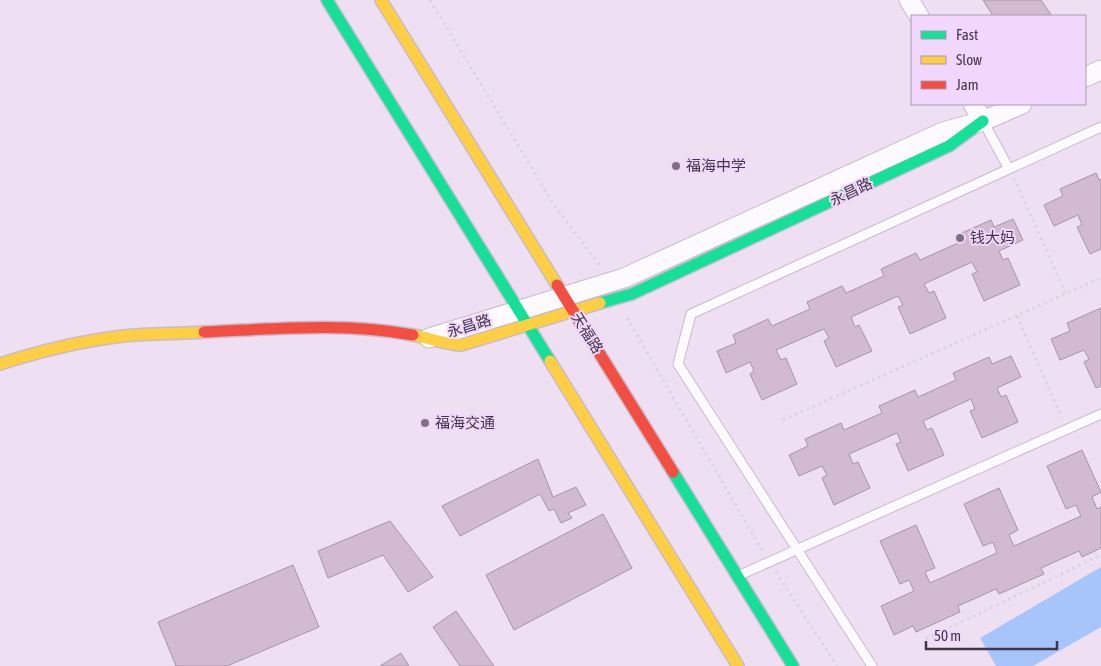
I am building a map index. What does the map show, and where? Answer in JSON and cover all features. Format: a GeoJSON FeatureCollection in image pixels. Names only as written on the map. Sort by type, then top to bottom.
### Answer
{"type":"FeatureCollection","features":[{"type":"Feature","properties":{"kind":"main road"},"geometry":{"type":"LineString","coordinates":[[327,0],[738,666]]}},
{"type":"Feature","properties":{"kind":"main road","name":"天福路"},"geometry":{"type":"LineString","coordinates":[[381,0],[793,666]]}},
{"type":"Feature","properties":{"kind":"main road"},"geometry":{"type":"LineString","coordinates":[[0,364],[76,343],[125,336],[325,327],[366,328],[429,338]]}},
{"type":"Feature","properties":{"kind":"street"},"geometry":{"type":"LineString","coordinates":[[909,0],[918,15]]}},
{"type":"Feature","properties":{"kind":"street"},"geometry":{"type":"LineString","coordinates":[[1086,77],[1101,70]]}},
{"type":"Feature","properties":{"kind":"street"},"geometry":{"type":"LineString","coordinates":[[973,105],[983,121]]}},
{"type":"Feature","properties":{"kind":"street","name":"永昌路"},"geometry":{"type":"LineString","coordinates":[[429,338],[523,318],[616,290],[633,274],[943,132],[983,121],[1020,105]]}},
{"type":"Feature","properties":{"kind":"lane"},"geometry":{"type":"LineString","coordinates":[[983,121],[1009,169]]}},
{"type":"Feature","properties":{"kind":"lane"},"geometry":{"type":"LineString","coordinates":[[872,666],[678,364],[691,314],[1101,127]]}},
{"type":"Feature","properties":{"kind":"lane"},"geometry":{"type":"LineString","coordinates":[[738,576],[1101,414]]}},
{"type":"Feature","properties":{"kind":"path"},"geometry":{"type":"LineString","coordinates":[[430,0],[556,208],[616,290],[631,327],[769,562],[837,666]]}},
{"type":"Feature","properties":{"kind":"path"},"geometry":{"type":"LineString","coordinates":[[1009,169],[1066,294]]}},
{"type":"Feature","properties":{"kind":"path"},"geometry":{"type":"LineString","coordinates":[[783,420],[1101,278]]}},
{"type":"Feature","properties":{"kind":"path"},"geometry":{"type":"LineString","coordinates":[[1017,316],[1067,429]]}},
{"type":"Feature","properties":{"kind":"path"},"geometry":{"type":"LineString","coordinates":[[926,639],[1101,555]]}},
{"type":"Feature","properties":{"kind":"water"},"geometry":{"type":"Polygon","coordinates":[[[1101,567],[1101,627],[1033,666],[996,666],[980,638],[1101,567]]]}},
{"type":"Feature","properties":{"kind":"building"},"geometry":{"type":"Polygon","coordinates":[[[983,0],[1041,0],[1051,15],[992,15],[983,0]]]}},
{"type":"Feature","properties":{"kind":"building"},"geometry":{"type":"Polygon","coordinates":[[[1096,173],[1099,180],[1101,179],[1101,249],[1090,254],[1077,227],[1082,225],[1078,215],[1054,226],[1044,205],[1063,196],[1060,189],[1096,173]]]}},
{"type":"Feature","properties":{"kind":"building"},"geometry":{"type":"Polygon","coordinates":[[[1013,219],[1023,240],[999,251],[1003,260],[1008,258],[1020,285],[984,301],[972,274],[977,272],[972,262],[924,284],[929,293],[934,291],[946,318],[910,334],[898,307],[903,305],[898,296],[851,317],[855,327],[859,325],[872,351],[836,367],[824,341],[829,338],[824,329],[776,350],[781,360],[786,358],[797,384],[762,400],[750,374],[754,371],[750,362],[726,373],[717,351],[736,343],[733,335],[768,319],[772,326],[810,309],[807,302],[842,286],[846,293],[884,276],[881,269],[916,253],[920,260],[958,243],[955,236],[991,220],[994,227],[1013,219]]]}},
{"type":"Feature","properties":{"kind":"building"},"geometry":{"type":"Polygon","coordinates":[[[1101,308],[1101,386],[1096,388],[1084,362],[1089,359],[1084,350],[1060,360],[1051,339],[1070,331],[1067,323],[1101,308]]]}},
{"type":"Feature","properties":{"kind":"building"},"geometry":{"type":"Polygon","coordinates":[[[1011,356],[1021,377],[997,388],[1001,397],[1006,395],[1018,422],[982,438],[970,411],[975,409],[971,399],[923,421],[927,430],[932,428],[944,455],[908,471],[896,444],[901,442],[897,433],[849,454],[853,464],[858,462],[870,488],[834,505],[822,478],[827,475],[822,466],[799,476],[789,455],[808,446],[805,439],[841,423],[844,430],[882,413],[879,406],[915,390],[918,397],[956,380],[953,373],[989,357],[992,364],[1011,356]]]}},
{"type":"Feature","properties":{"kind":"building"},"geometry":{"type":"Polygon","coordinates":[[[1082,450],[1101,492],[1092,497],[1097,509],[1101,507],[1101,548],[1082,557],[1079,551],[1041,568],[1044,574],[999,594],[996,589],[958,606],[960,612],[916,632],[913,626],[894,635],[881,606],[914,591],[909,580],[900,584],[880,541],[916,525],[935,568],[925,572],[930,583],[997,553],[993,542],[983,546],[964,504],[999,488],[1018,530],[1009,535],[1014,546],[1081,516],[1076,505],[1066,509],[1047,466],[1082,450]]]}},
{"type":"Feature","properties":{"kind":"building"},"geometry":{"type":"Polygon","coordinates":[[[538,459],[553,497],[576,487],[586,505],[568,513],[572,518],[561,523],[554,509],[549,511],[540,494],[460,536],[442,506],[538,459]]]}},
{"type":"Feature","properties":{"kind":"building"},"geometry":{"type":"Polygon","coordinates":[[[603,514],[632,568],[514,630],[486,575],[603,514]]]}},
{"type":"Feature","properties":{"kind":"building"},"geometry":{"type":"Polygon","coordinates":[[[390,521],[433,577],[408,592],[383,555],[328,578],[318,551],[390,521]]]}},
{"type":"Feature","properties":{"kind":"building"},"geometry":{"type":"Polygon","coordinates":[[[293,565],[319,627],[227,666],[176,666],[158,622],[293,565]]]}},
{"type":"Feature","properties":{"kind":"building"},"geometry":{"type":"Polygon","coordinates":[[[456,611],[494,666],[460,666],[433,627],[456,611]]]}},
{"type":"Feature","properties":{"kind":"building"},"geometry":{"type":"Polygon","coordinates":[[[401,653],[409,666],[380,666],[401,653]]]}},
{"type":"Feature","properties":{"kind":"traffic: fast"},"geometry":{"type":"LineString","coordinates":[[327,0],[550,361]]}},
{"type":"Feature","properties":{"kind":"traffic: fast"},"geometry":{"type":"LineString","coordinates":[[600,303],[632,294],[949,146],[983,121]]}},
{"type":"Feature","properties":{"kind":"traffic: fast"},"geometry":{"type":"LineString","coordinates":[[673,472],[793,666]]}},
{"type":"Feature","properties":{"kind":"traffic: slow"},"geometry":{"type":"LineString","coordinates":[[381,0],[557,285]]}},
{"type":"Feature","properties":{"kind":"traffic: slow"},"geometry":{"type":"LineString","coordinates":[[413,335],[461,345],[600,303]]}},
{"type":"Feature","properties":{"kind":"traffic: slow"},"geometry":{"type":"LineString","coordinates":[[0,364],[61,347],[107,338],[143,334],[204,332]]}},
{"type":"Feature","properties":{"kind":"traffic: slow"},"geometry":{"type":"LineString","coordinates":[[550,361],[738,666]]}},
{"type":"Feature","properties":{"kind":"traffic: jam"},"geometry":{"type":"LineString","coordinates":[[557,285],[673,472]]}},
{"type":"Feature","properties":{"kind":"traffic: jam"},"geometry":{"type":"LineString","coordinates":[[204,332],[283,328],[335,328],[387,331],[413,335]]}},
{"type":"Feature","properties":{"kind":"place","name":"福海中学"},"geometry":{"type":"Point","coordinates":[676,166]}},
{"type":"Feature","properties":{"kind":"place","name":"钱大妈"},"geometry":{"type":"Point","coordinates":[960,238]}},
{"type":"Feature","properties":{"kind":"place","name":"福海交通"},"geometry":{"type":"Point","coordinates":[425,423]}}]}
